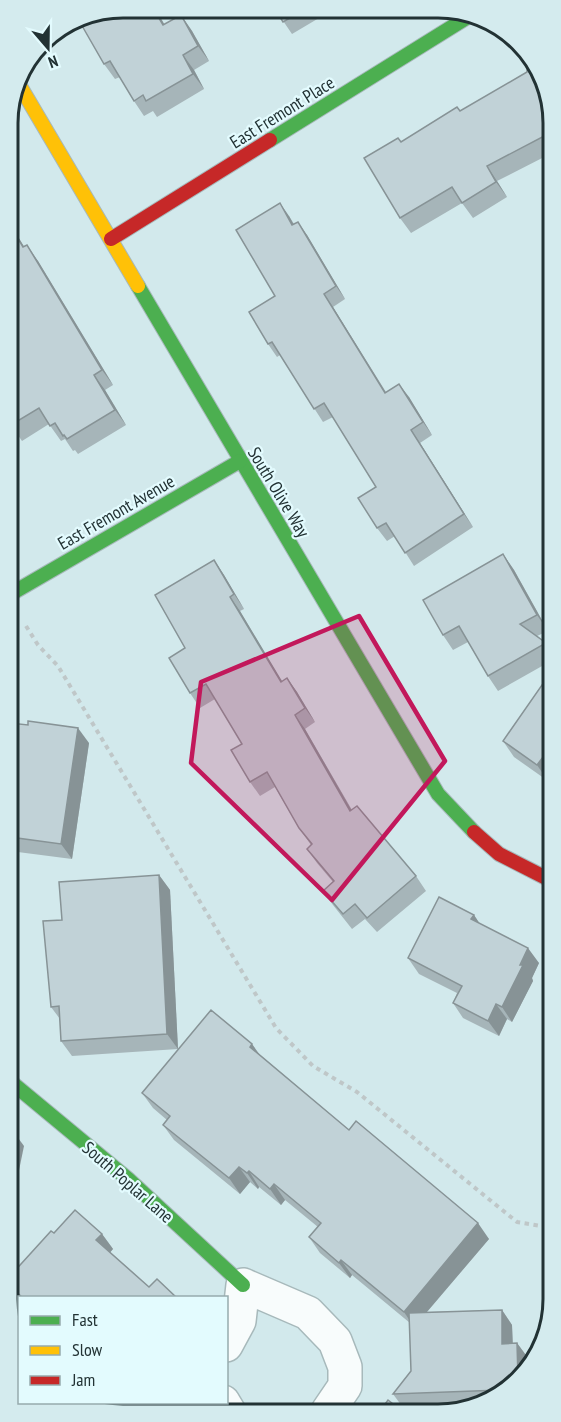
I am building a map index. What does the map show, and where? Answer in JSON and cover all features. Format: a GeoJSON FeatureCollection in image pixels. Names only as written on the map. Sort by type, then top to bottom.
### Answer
{"type":"FeatureCollection","features":[{"type":"Feature","properties":{"kind":"street","name":"East Fremont Place"},"geometry":{"type":"LineString","coordinates":[[111,239],[461,21]]}},
{"type":"Feature","properties":{"kind":"street","name":"South Olive Way"},"geometry":{"type":"LineString","coordinates":[[24,92],[438,794],[463,822],[499,854],[543,876]]}},
{"type":"Feature","properties":{"kind":"street","name":"East Fremont Avenue"},"geometry":{"type":"LineString","coordinates":[[18,590],[240,461]]}},
{"type":"Feature","properties":{"kind":"street","name":"South Poplar Lane"},"geometry":{"type":"LineString","coordinates":[[18,1088],[128,1179],[243,1285],[308,1313],[334,1341],[345,1367],[345,1386],[333,1404]]}},
{"type":"Feature","properties":{"kind":"street"},"geometry":{"type":"LineString","coordinates":[[228,1341],[239,1321],[243,1285]]}},
{"type":"Feature","properties":{"kind":"path"},"geometry":{"type":"LineString","coordinates":[[26,625],[38,645],[58,666],[276,1028],[314,1066],[357,1092],[517,1222],[543,1226]]}},
{"type":"Feature","properties":{"kind":"highlighted area"},"geometry":{"type":"Polygon","coordinates":[[[359,616],[445,761],[332,900],[191,763],[201,682],[359,616]]]}},
{"type":"Feature","properties":{"kind":"building"},"geometry":{"type":"Polygon","coordinates":[[[159,18],[163,25],[176,18],[183,18],[198,46],[183,55],[193,74],[146,101],[143,95],[134,101],[110,61],[104,64],[83,27],[109,19],[159,18]]]}},
{"type":"Feature","properties":{"kind":"building"},"geometry":{"type":"Polygon","coordinates":[[[527,70],[539,96],[543,137],[487,166],[496,182],[462,203],[452,187],[400,218],[364,158],[398,138],[401,142],[457,107],[460,111],[527,70]]]}},
{"type":"Feature","properties":{"kind":"building"},"geometry":{"type":"Polygon","coordinates":[[[280,203],[292,225],[298,222],[336,286],[324,294],[385,393],[399,384],[423,422],[411,430],[464,514],[405,553],[386,523],[377,528],[358,498],[376,487],[324,403],[314,409],[272,342],[268,344],[249,312],[275,296],[236,230],[280,203]]]}},
{"type":"Feature","properties":{"kind":"building"},"geometry":{"type":"Polygon","coordinates":[[[18,239],[23,247],[27,245],[102,370],[94,375],[115,410],[67,439],[55,423],[50,426],[39,408],[18,421],[18,239]]]}},
{"type":"Feature","properties":{"kind":"building"},"geometry":{"type":"Polygon","coordinates":[[[503,554],[537,615],[520,624],[543,641],[543,645],[488,676],[459,626],[443,635],[423,600],[503,554]]]}},
{"type":"Feature","properties":{"kind":"building"},"geometry":{"type":"Polygon","coordinates":[[[214,560],[234,594],[230,597],[281,682],[287,678],[305,708],[295,715],[350,811],[357,806],[416,876],[367,918],[355,904],[343,914],[323,891],[334,881],[307,849],[312,844],[299,828],[267,772],[250,782],[231,750],[242,744],[206,684],[190,693],[169,658],[185,648],[155,595],[214,560]]]}},
{"type":"Feature","properties":{"kind":"building"},"geometry":{"type":"Polygon","coordinates":[[[543,684],[543,757],[537,765],[503,741],[543,684]]]}},
{"type":"Feature","properties":{"kind":"building"},"geometry":{"type":"Polygon","coordinates":[[[28,721],[78,728],[61,844],[18,838],[18,724],[28,725],[28,721]]]}},
{"type":"Feature","properties":{"kind":"building"},"geometry":{"type":"Polygon","coordinates":[[[159,875],[167,1034],[61,1041],[59,1006],[51,1007],[43,921],[62,920],[59,882],[159,875]]]}},
{"type":"Feature","properties":{"kind":"building"},"geometry":{"type":"Polygon","coordinates":[[[439,897],[474,915],[471,919],[528,948],[520,965],[523,965],[502,1007],[496,1004],[488,1021],[453,1003],[462,986],[408,958],[439,897]]]}},
{"type":"Feature","properties":{"kind":"building"},"geometry":{"type":"Polygon","coordinates":[[[211,1010],[252,1044],[250,1047],[349,1130],[356,1121],[478,1223],[404,1312],[341,1260],[339,1263],[309,1237],[321,1223],[274,1184],[270,1189],[249,1171],[247,1173],[239,1167],[229,1178],[163,1125],[170,1116],[142,1093],[211,1010]]]}},
{"type":"Feature","properties":{"kind":"building"},"geometry":{"type":"Polygon","coordinates":[[[75,1210],[102,1234],[96,1240],[149,1287],[157,1279],[175,1296],[21,1296],[18,1293],[18,1267],[51,1231],[54,1233],[75,1210]]]}},
{"type":"Feature","properties":{"kind":"building"},"geometry":{"type":"Polygon","coordinates":[[[502,1310],[502,1344],[517,1343],[518,1367],[507,1378],[488,1390],[393,1394],[411,1371],[409,1313],[502,1310]]]}},
{"type":"Feature","properties":{"kind":"traffic: fast"},"geometry":{"type":"LineString","coordinates":[[270,140],[461,21]]}},
{"type":"Feature","properties":{"kind":"traffic: fast"},"geometry":{"type":"LineString","coordinates":[[138,286],[438,794],[474,832]]}},
{"type":"Feature","properties":{"kind":"traffic: fast"},"geometry":{"type":"LineString","coordinates":[[18,590],[240,461]]}},
{"type":"Feature","properties":{"kind":"traffic: fast"},"geometry":{"type":"LineString","coordinates":[[18,1088],[128,1179],[243,1285]]}},
{"type":"Feature","properties":{"kind":"traffic: slow"},"geometry":{"type":"LineString","coordinates":[[23,92],[138,286]]}},
{"type":"Feature","properties":{"kind":"traffic: jam"},"geometry":{"type":"LineString","coordinates":[[111,239],[270,140]]}},
{"type":"Feature","properties":{"kind":"traffic: jam"},"geometry":{"type":"LineString","coordinates":[[474,832],[499,854],[543,876]]}}]}
